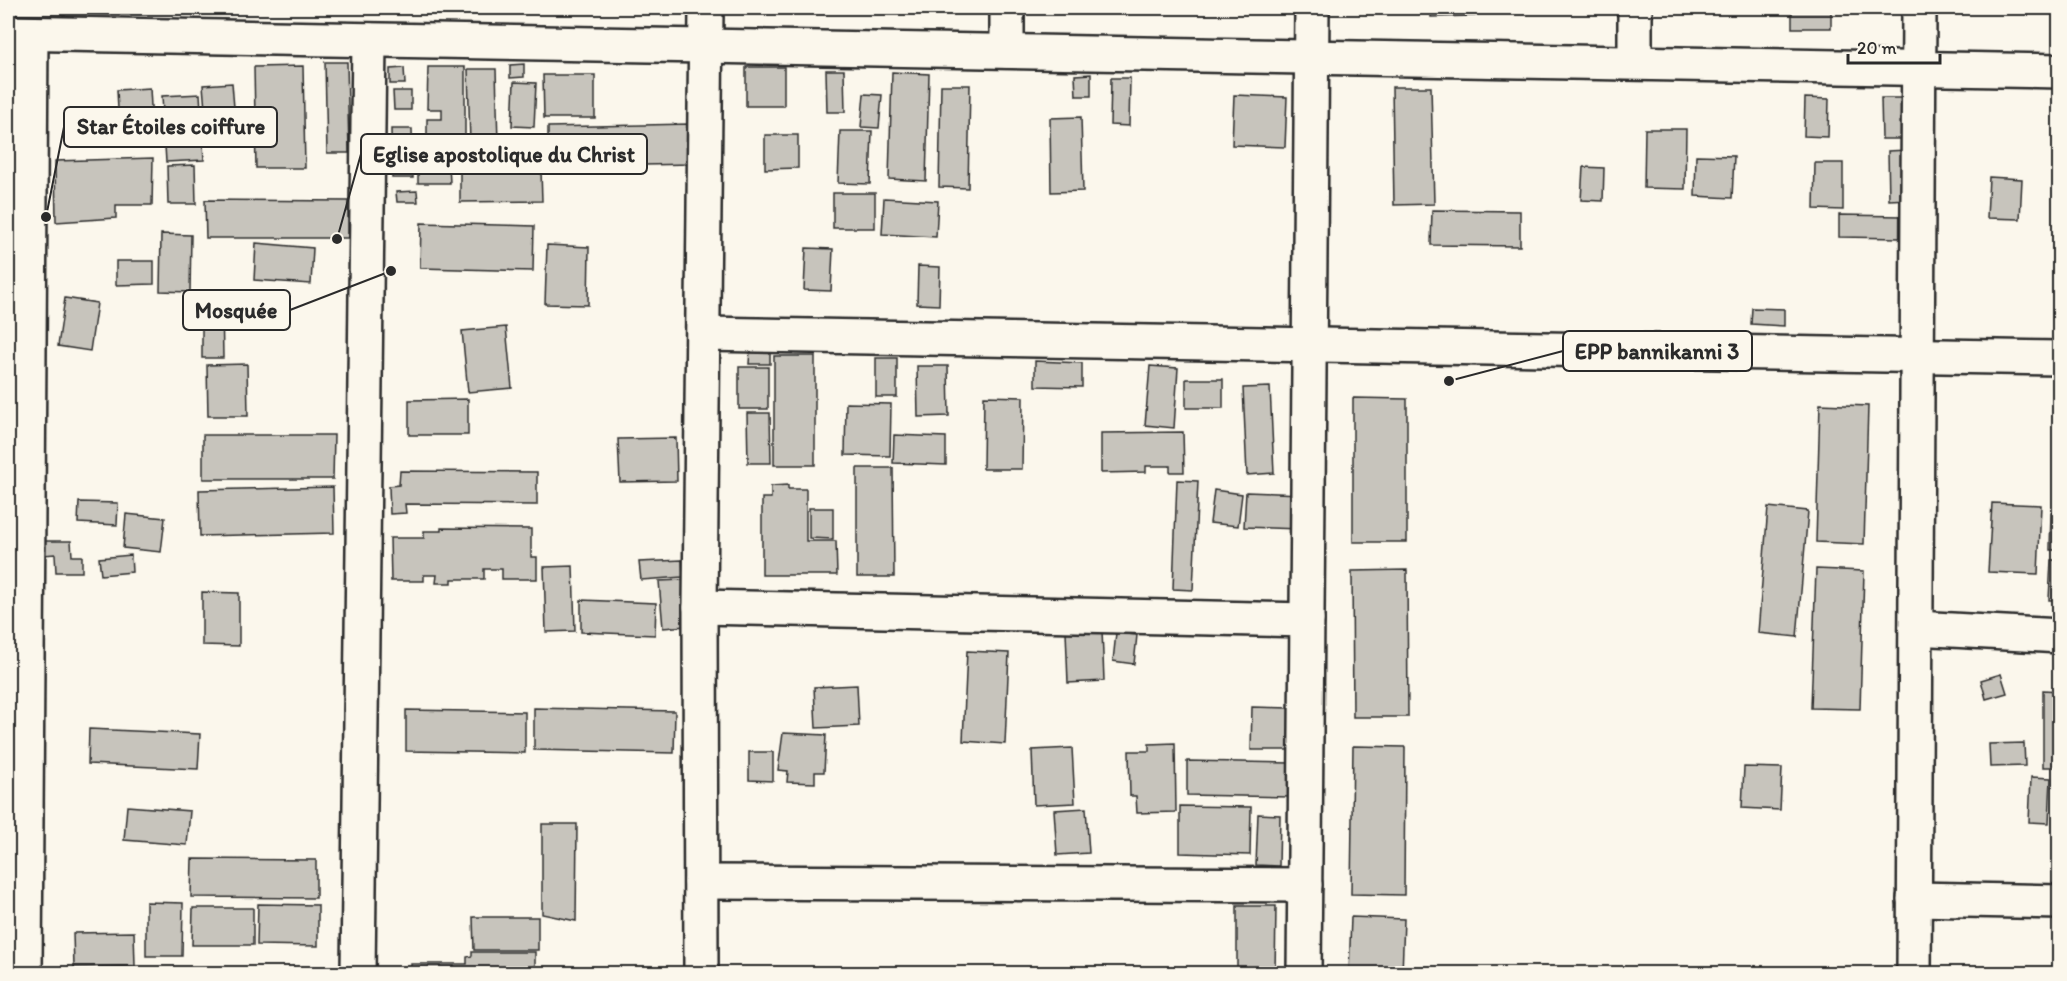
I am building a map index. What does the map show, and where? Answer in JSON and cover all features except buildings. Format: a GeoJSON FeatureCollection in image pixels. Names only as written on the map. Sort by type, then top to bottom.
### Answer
{"type":"FeatureCollection","features":[{"type":"Feature","properties":{"kind":"street"},"geometry":{"type":"LineString","coordinates":[[701,974],[700,607],[705,334],[706,8]]}},
{"type":"Feature","properties":{"kind":"street"},"geometry":{"type":"LineString","coordinates":[[1007,8],[1007,51]]}},
{"type":"Feature","properties":{"kind":"street"},"geometry":{"type":"LineString","coordinates":[[1304,974],[1312,8]]}},
{"type":"Feature","properties":{"kind":"street"},"geometry":{"type":"LineString","coordinates":[[1635,8],[1635,61]]}},
{"type":"Feature","properties":{"kind":"street"},"geometry":{"type":"LineString","coordinates":[[1914,974],[1919,8]]}},
{"type":"Feature","properties":{"kind":"street"},"geometry":{"type":"LineString","coordinates":[[25,974],[19,33],[1635,61],[2060,71]]}},
{"type":"Feature","properties":{"kind":"street"},"geometry":{"type":"LineString","coordinates":[[358,974],[369,40]]}},
{"type":"Feature","properties":{"kind":"street"},"geometry":{"type":"LineString","coordinates":[[705,334],[2060,358]]}},
{"type":"Feature","properties":{"kind":"street"},"geometry":{"type":"LineString","coordinates":[[700,607],[1307,620]]}},
{"type":"Feature","properties":{"kind":"street"},"geometry":{"type":"LineString","coordinates":[[1916,628],[2060,636]]}},
{"type":"Feature","properties":{"kind":"street"},"geometry":{"type":"LineString","coordinates":[[701,882],[1305,885]]}},
{"type":"Feature","properties":{"kind":"street"},"geometry":{"type":"LineString","coordinates":[[1914,899],[2060,902]]}},
{"type":"Feature","properties":{"kind":"place","name":"Star Étoiles coiffure"},"geometry":{"type":"Point","coordinates":[46,217]}},
{"type":"Feature","properties":{"kind":"place","name":"Eglise apostolique du Christ"},"geometry":{"type":"Point","coordinates":[337,239]}},
{"type":"Feature","properties":{"kind":"place","name":"Mosquée"},"geometry":{"type":"Point","coordinates":[391,271]}},
{"type":"Feature","properties":{"kind":"place","name":"EPP bannikanni 3"},"geometry":{"type":"Point","coordinates":[1449,381]}}]}
